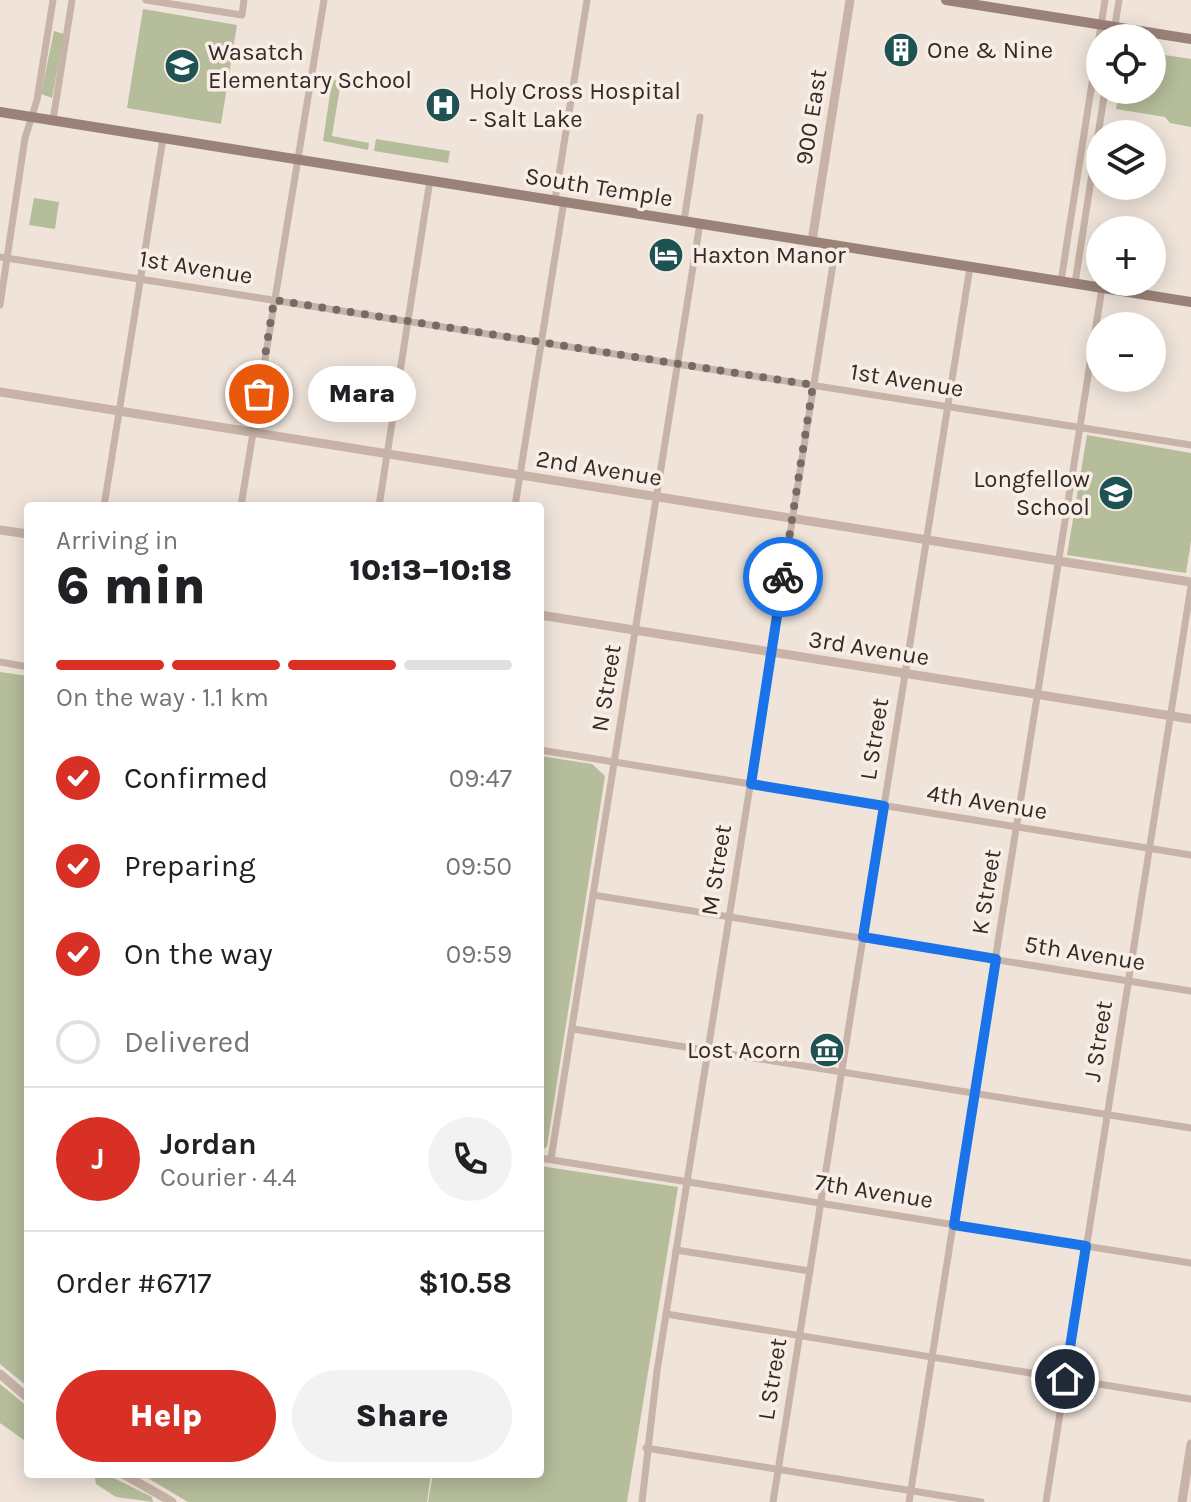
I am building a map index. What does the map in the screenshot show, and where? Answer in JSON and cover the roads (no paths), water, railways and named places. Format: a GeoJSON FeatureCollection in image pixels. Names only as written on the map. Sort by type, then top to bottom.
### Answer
{"type":"FeatureCollection","features":[{"type":"Feature","properties":{"kind":"main road"},"geometry":{"type":"LineString","coordinates":[[946,0],[1096,24]]}},
{"type":"Feature","properties":{"kind":"main road"},"geometry":{"type":"LineString","coordinates":[[1166,37],[1191,39]]}},
{"type":"Feature","properties":{"kind":"main road","name":"South Temple"},"geometry":{"type":"LineString","coordinates":[[0,112],[1086,285]]}},
{"type":"Feature","properties":{"kind":"main road","name":"South Temple"},"geometry":{"type":"LineString","coordinates":[[1153,296],[1191,302]]}},
{"type":"Feature","properties":{"kind":"street"},"geometry":{"type":"LineString","coordinates":[[0,305],[4,257],[53,0]]}},
{"type":"Feature","properties":{"kind":"street"},"geometry":{"type":"LineString","coordinates":[[53,120],[72,0]]}},
{"type":"Feature","properties":{"kind":"street"},"geometry":{"type":"LineString","coordinates":[[146,0],[242,15],[244,0]]}},
{"type":"Feature","properties":{"kind":"street"},"geometry":{"type":"LineString","coordinates":[[242,502],[324,0]]}},
{"type":"Feature","properties":{"kind":"street"},"geometry":{"type":"LineString","coordinates":[[516,502],[541,342],[587,0]]}},
{"type":"Feature","properties":{"kind":"street","name":"900 East"},"geometry":{"type":"LineString","coordinates":[[812,241],[850,0]]}},
{"type":"Feature","properties":{"kind":"street"},"geometry":{"type":"LineString","coordinates":[[1102,24],[1105,0]]}},
{"type":"Feature","properties":{"kind":"street"},"geometry":{"type":"LineString","coordinates":[[1115,24],[1119,0]]}},
{"type":"Feature","properties":{"kind":"street"},"geometry":{"type":"LineString","coordinates":[[1061,281],[1089,104]]}},
{"type":"Feature","properties":{"kind":"street"},"geometry":{"type":"LineString","coordinates":[[1101,120],[1103,104]]}},
{"type":"Feature","properties":{"kind":"street"},"geometry":{"type":"LineString","coordinates":[[1087,115],[1101,117]]}},
{"type":"Feature","properties":{"kind":"street"},"geometry":{"type":"LineString","coordinates":[[684,221],[700,117]]}},
{"type":"Feature","properties":{"kind":"street"},"geometry":{"type":"LineString","coordinates":[[105,502],[163,138]]}},
{"type":"Feature","properties":{"kind":"street"},"geometry":{"type":"LineString","coordinates":[[380,502],[430,180]]}},
{"type":"Feature","properties":{"kind":"street"},"geometry":{"type":"LineString","coordinates":[[1076,190],[1086,192]]}},
{"type":"Feature","properties":{"kind":"street"},"geometry":{"type":"LineString","coordinates":[[1075,283],[1088,200]]}},
{"type":"Feature","properties":{"kind":"street","name":"N Street"},"geometry":{"type":"LineString","coordinates":[[551,1159],[700,223]]}},
{"type":"Feature","properties":{"kind":"street","name":"M Street"},"geometry":{"type":"LineString","coordinates":[[642,1502],[646,1448],[666,1314],[836,245]]}},
{"type":"Feature","properties":{"kind":"street","name":"1st Avenue"},"geometry":{"type":"LineString","coordinates":[[4,257],[1191,445]]}},
{"type":"Feature","properties":{"kind":"street","name":"L Street"},"geometry":{"type":"LineString","coordinates":[[773,1502],[970,267]]}},
{"type":"Feature","properties":{"kind":"street","name":"K Street"},"geometry":{"type":"LineString","coordinates":[[909,1502],[1101,296]]}},
{"type":"Feature","properties":{"kind":"street","name":"2nd Avenue"},"geometry":{"type":"LineString","coordinates":[[0,392],[1191,584]]}},
{"type":"Feature","properties":{"kind":"street"},"geometry":{"type":"LineString","coordinates":[[0,530],[24,533]]}},
{"type":"Feature","properties":{"kind":"street","name":"J Street"},"geometry":{"type":"LineString","coordinates":[[1046,1502],[1191,584]]}},
{"type":"Feature","properties":{"kind":"street","name":"3rd Avenue"},"geometry":{"type":"LineString","coordinates":[[544,616],[1191,719]]}},
{"type":"Feature","properties":{"kind":"street"},"geometry":{"type":"LineString","coordinates":[[0,662],[24,666]]}},
{"type":"Feature","properties":{"kind":"street","name":"4th Avenue"},"geometry":{"type":"LineString","coordinates":[[544,751],[1191,855]]}},
{"type":"Feature","properties":{"kind":"street","name":"5th Avenue"},"geometry":{"type":"LineString","coordinates":[[593,895],[1191,991]]}},
{"type":"Feature","properties":{"kind":"street"},"geometry":{"type":"LineString","coordinates":[[573,1029],[1191,1128]]}},
{"type":"Feature","properties":{"kind":"street","name":"7th Avenue"},"geometry":{"type":"LineString","coordinates":[[544,1158],[1191,1263]]}},
{"type":"Feature","properties":{"kind":"street"},"geometry":{"type":"LineString","coordinates":[[676,1250],[810,1271]]}},
{"type":"Feature","properties":{"kind":"street"},"geometry":{"type":"LineString","coordinates":[[666,1314],[1191,1399]]}},
{"type":"Feature","properties":{"kind":"street"},"geometry":{"type":"LineString","coordinates":[[0,1374],[24,1395]]}},
{"type":"Feature","properties":{"kind":"street"},"geometry":{"type":"LineString","coordinates":[[1182,1502],[1191,1444]]}},
{"type":"Feature","properties":{"kind":"street"},"geometry":{"type":"LineString","coordinates":[[646,1448],[981,1502]]}},
{"type":"Feature","properties":{"kind":"street"},"geometry":{"type":"LineString","coordinates":[[130,1478],[172,1502]]}},
{"type":"Feature","properties":{"kind":"place","name":"One & Nine"},"geometry":{"type":"Point","coordinates":[901,50]}},
{"type":"Feature","properties":{"kind":"place","name":"Wasatch Elementary School"},"geometry":{"type":"Point","coordinates":[182,66]}},
{"type":"Feature","properties":{"kind":"place","name":"Holy Cross Hospital - Salt Lake"},"geometry":{"type":"Point","coordinates":[443,105]}},
{"type":"Feature","properties":{"kind":"place","name":"Haxton Manor"},"geometry":{"type":"Point","coordinates":[666,255]}},
{"type":"Feature","properties":{"kind":"place","name":"Mara"},"geometry":{"type":"Point","coordinates":[259,394]}},
{"type":"Feature","properties":{"kind":"place","name":"Longfellow School"},"geometry":{"type":"Point","coordinates":[1116,493]}},
{"type":"Feature","properties":{"kind":"place","name":"Lost Acorn"},"geometry":{"type":"Point","coordinates":[827,1050]}}]}
